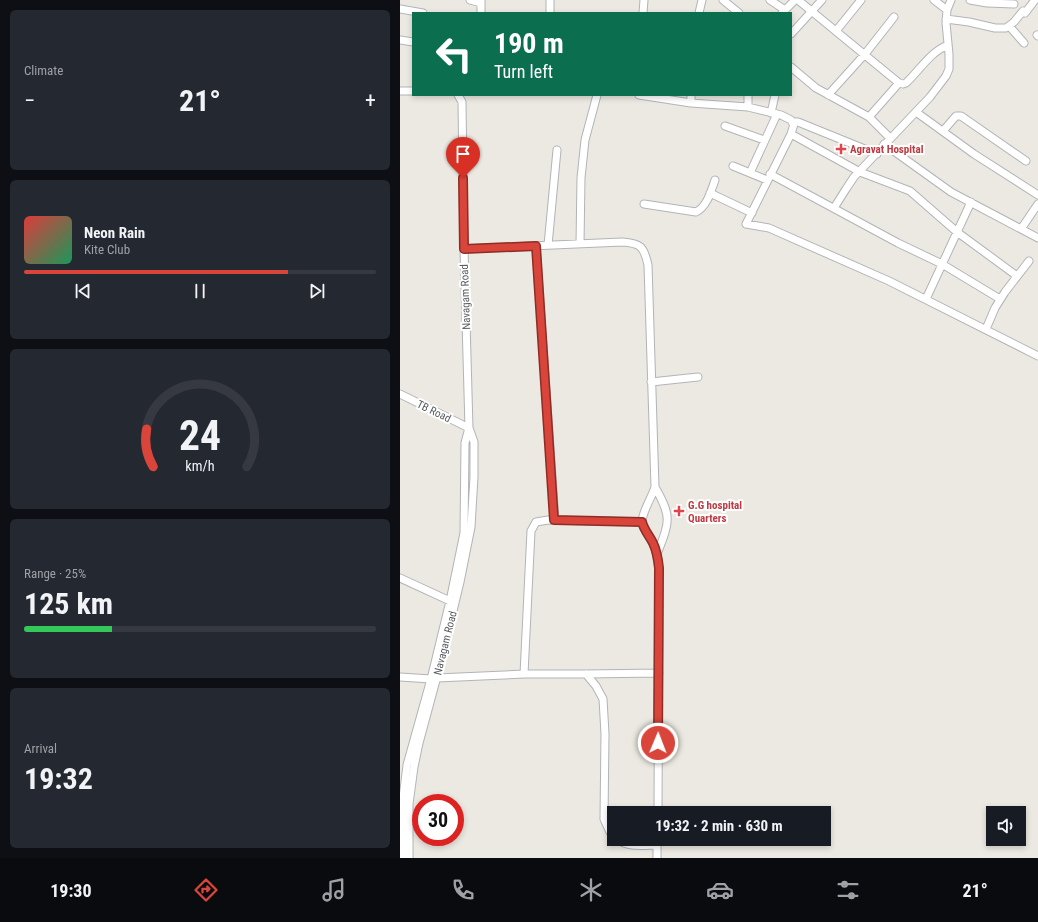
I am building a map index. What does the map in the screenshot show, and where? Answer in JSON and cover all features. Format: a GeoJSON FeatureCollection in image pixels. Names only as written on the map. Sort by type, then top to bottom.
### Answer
{"type":"FeatureCollection","features":[{"type":"Feature","properties":{"kind":"street"},"geometry":{"type":"LineString","coordinates":[[470,0],[481,2]]}},
{"type":"Feature","properties":{"kind":"street"},"geometry":{"type":"LineString","coordinates":[[550,0],[550,12]]}},
{"type":"Feature","properties":{"kind":"street"},"geometry":{"type":"LineString","coordinates":[[643,12],[644,0]]}},
{"type":"Feature","properties":{"kind":"street"},"geometry":{"type":"LineString","coordinates":[[699,12],[702,0]]}},
{"type":"Feature","properties":{"kind":"street"},"geometry":{"type":"LineString","coordinates":[[724,0],[738,12]]}},
{"type":"Feature","properties":{"kind":"street"},"geometry":{"type":"LineString","coordinates":[[770,0],[783,12],[795,0]]}},
{"type":"Feature","properties":{"kind":"street"},"geometry":{"type":"LineString","coordinates":[[798,0],[865,54],[898,83],[906,83],[941,47],[948,44]]}},
{"type":"Feature","properties":{"kind":"street"},"geometry":{"type":"LineString","coordinates":[[792,33],[822,0]]}},
{"type":"Feature","properties":{"kind":"street"},"geometry":{"type":"LineString","coordinates":[[836,31],[861,0]]}},
{"type":"Feature","properties":{"kind":"street"},"geometry":{"type":"LineString","coordinates":[[934,0],[947,10]]}},
{"type":"Feature","properties":{"kind":"street"},"geometry":{"type":"LineString","coordinates":[[834,208],[846,189],[860,172],[884,144],[930,97],[946,76],[949,69],[946,19],[947,10],[951,0]]}},
{"type":"Feature","properties":{"kind":"street"},"geometry":{"type":"LineString","coordinates":[[970,0],[1014,4]]}},
{"type":"Feature","properties":{"kind":"street"},"geometry":{"type":"LineString","coordinates":[[946,19],[969,22],[994,28],[1006,28],[1010,27],[1035,0]]}},
{"type":"Feature","properties":{"kind":"street"},"geometry":{"type":"LineString","coordinates":[[400,9],[417,12]]}},
{"type":"Feature","properties":{"kind":"street"},"geometry":{"type":"LineString","coordinates":[[828,95],[865,54],[894,17]]}},
{"type":"Feature","properties":{"kind":"street"},"geometry":{"type":"LineString","coordinates":[[1010,27],[1024,43]]}},
{"type":"Feature","properties":{"kind":"street"},"geometry":{"type":"LineString","coordinates":[[400,40],[412,42]]}},
{"type":"Feature","properties":{"kind":"street"},"geometry":{"type":"LineString","coordinates":[[792,68],[807,82],[869,117],[890,138]]}},
{"type":"Feature","properties":{"kind":"street"},"geometry":{"type":"LineString","coordinates":[[869,117],[898,83]]}},
{"type":"Feature","properties":{"kind":"street"},"geometry":{"type":"LineString","coordinates":[[400,91],[412,91]]}},
{"type":"Feature","properties":{"kind":"street","name":"Navagam Road"},"geometry":{"type":"LineString","coordinates":[[410,858],[410,798],[414,767],[464,533],[466,443],[469,428],[462,102],[460,96]]}},
{"type":"Feature","properties":{"kind":"street"},"geometry":{"type":"LineString","coordinates":[[580,244],[581,178],[585,140],[597,96]]}},
{"type":"Feature","properties":{"kind":"street"},"geometry":{"type":"LineString","coordinates":[[646,96],[691,103],[748,107],[788,118],[794,124],[791,134],[746,224],[769,228],[889,281],[1038,356]]}},
{"type":"Feature","properties":{"kind":"street"},"geometry":{"type":"LineString","coordinates":[[691,96],[691,103]]}},
{"type":"Feature","properties":{"kind":"street"},"geometry":{"type":"LineString","coordinates":[[748,96],[748,107]]}},
{"type":"Feature","properties":{"kind":"street"},"geometry":{"type":"LineString","coordinates":[[750,173],[774,114],[775,96]]}},
{"type":"Feature","properties":{"kind":"street"},"geometry":{"type":"LineString","coordinates":[[916,112],[974,154],[1038,195]]}},
{"type":"Feature","properties":{"kind":"street"},"geometry":{"type":"LineString","coordinates":[[943,131],[956,116],[961,116],[1026,161]]}},
{"type":"Feature","properties":{"kind":"street"},"geometry":{"type":"LineString","coordinates":[[792,122],[798,122],[877,154]]}},
{"type":"Feature","properties":{"kind":"street"},"geometry":{"type":"LineString","coordinates":[[724,126],[764,140]]}},
{"type":"Feature","properties":{"kind":"street"},"geometry":{"type":"LineString","coordinates":[[791,134],[860,172],[910,191],[957,232],[1017,276]]}},
{"type":"Feature","properties":{"kind":"street"},"geometry":{"type":"LineString","coordinates":[[884,144],[951,192],[1038,238]]}},
{"type":"Feature","properties":{"kind":"street"},"geometry":{"type":"LineString","coordinates":[[548,245],[557,150]]}},
{"type":"Feature","properties":{"kind":"street"},"geometry":{"type":"LineString","coordinates":[[733,166],[750,173],[769,177],[834,208],[942,264],[1000,299]]}},
{"type":"Feature","properties":{"kind":"street"},"geometry":{"type":"LineString","coordinates":[[644,204],[696,212],[705,203],[715,180]]}},
{"type":"Feature","properties":{"kind":"street"},"geometry":{"type":"LineString","coordinates":[[710,193],[752,213]]}},
{"type":"Feature","properties":{"kind":"street"},"geometry":{"type":"LineString","coordinates":[[926,299],[971,202]]}},
{"type":"Feature","properties":{"kind":"street"},"geometry":{"type":"LineString","coordinates":[[1021,229],[1038,204]]}},
{"type":"Feature","properties":{"kind":"street"},"geometry":{"type":"LineString","coordinates":[[464,249],[622,242],[638,245],[642,248],[648,265],[654,487],[653,494],[643,516],[642,522],[653,542],[659,568],[658,806]]}},
{"type":"Feature","properties":{"kind":"street"},"geometry":{"type":"LineString","coordinates":[[536,246],[554,520]]}},
{"type":"Feature","properties":{"kind":"street"},"geometry":{"type":"LineString","coordinates":[[986,329],[1000,299],[1029,261]]}},
{"type":"Feature","properties":{"kind":"street"},"geometry":{"type":"LineString","coordinates":[[651,382],[698,377]]}},
{"type":"Feature","properties":{"kind":"street","name":"TB Road"},"geometry":{"type":"LineString","coordinates":[[400,394],[469,428]]}},
{"type":"Feature","properties":{"kind":"street","name":"Navagam Road"},"geometry":{"type":"LineString","coordinates":[[403,858],[401,806],[407,765],[434,679],[460,582],[471,527],[474,478],[474,442],[469,428]]}},
{"type":"Feature","properties":{"kind":"street"},"geometry":{"type":"LineString","coordinates":[[654,487],[665,505],[668,522],[665,535],[657,554]]}},
{"type":"Feature","properties":{"kind":"street"},"geometry":{"type":"LineString","coordinates":[[524,674],[531,531],[536,522],[554,520],[642,522]]}},
{"type":"Feature","properties":{"kind":"street"},"geometry":{"type":"LineString","coordinates":[[400,578],[450,602]]}},
{"type":"Feature","properties":{"kind":"street"},"geometry":{"type":"LineString","coordinates":[[400,678],[434,679],[524,674],[659,672]]}},
{"type":"Feature","properties":{"kind":"street"},"geometry":{"type":"LineString","coordinates":[[586,674],[596,686],[603,699],[605,734],[604,819],[607,826]]}},
{"type":"Feature","properties":{"kind":"street"},"geometry":{"type":"LineString","coordinates":[[657,846],[657,858]]}},
{"type":"Feature","properties":{"kind":"place","name":"Agravat Hospital"},"geometry":{"type":"Point","coordinates":[841,149]}},
{"type":"Feature","properties":{"kind":"place","name":"G.G hospital Quarters"},"geometry":{"type":"Point","coordinates":[679,511]}},
{"type":"Feature","properties":{"kind":"route"},"geometry":{"type":"LineString","coordinates":[[463,178],[464,249],[536,246],[554,520],[642,522],[653,542],[659,568],[658,743]]}}]}
